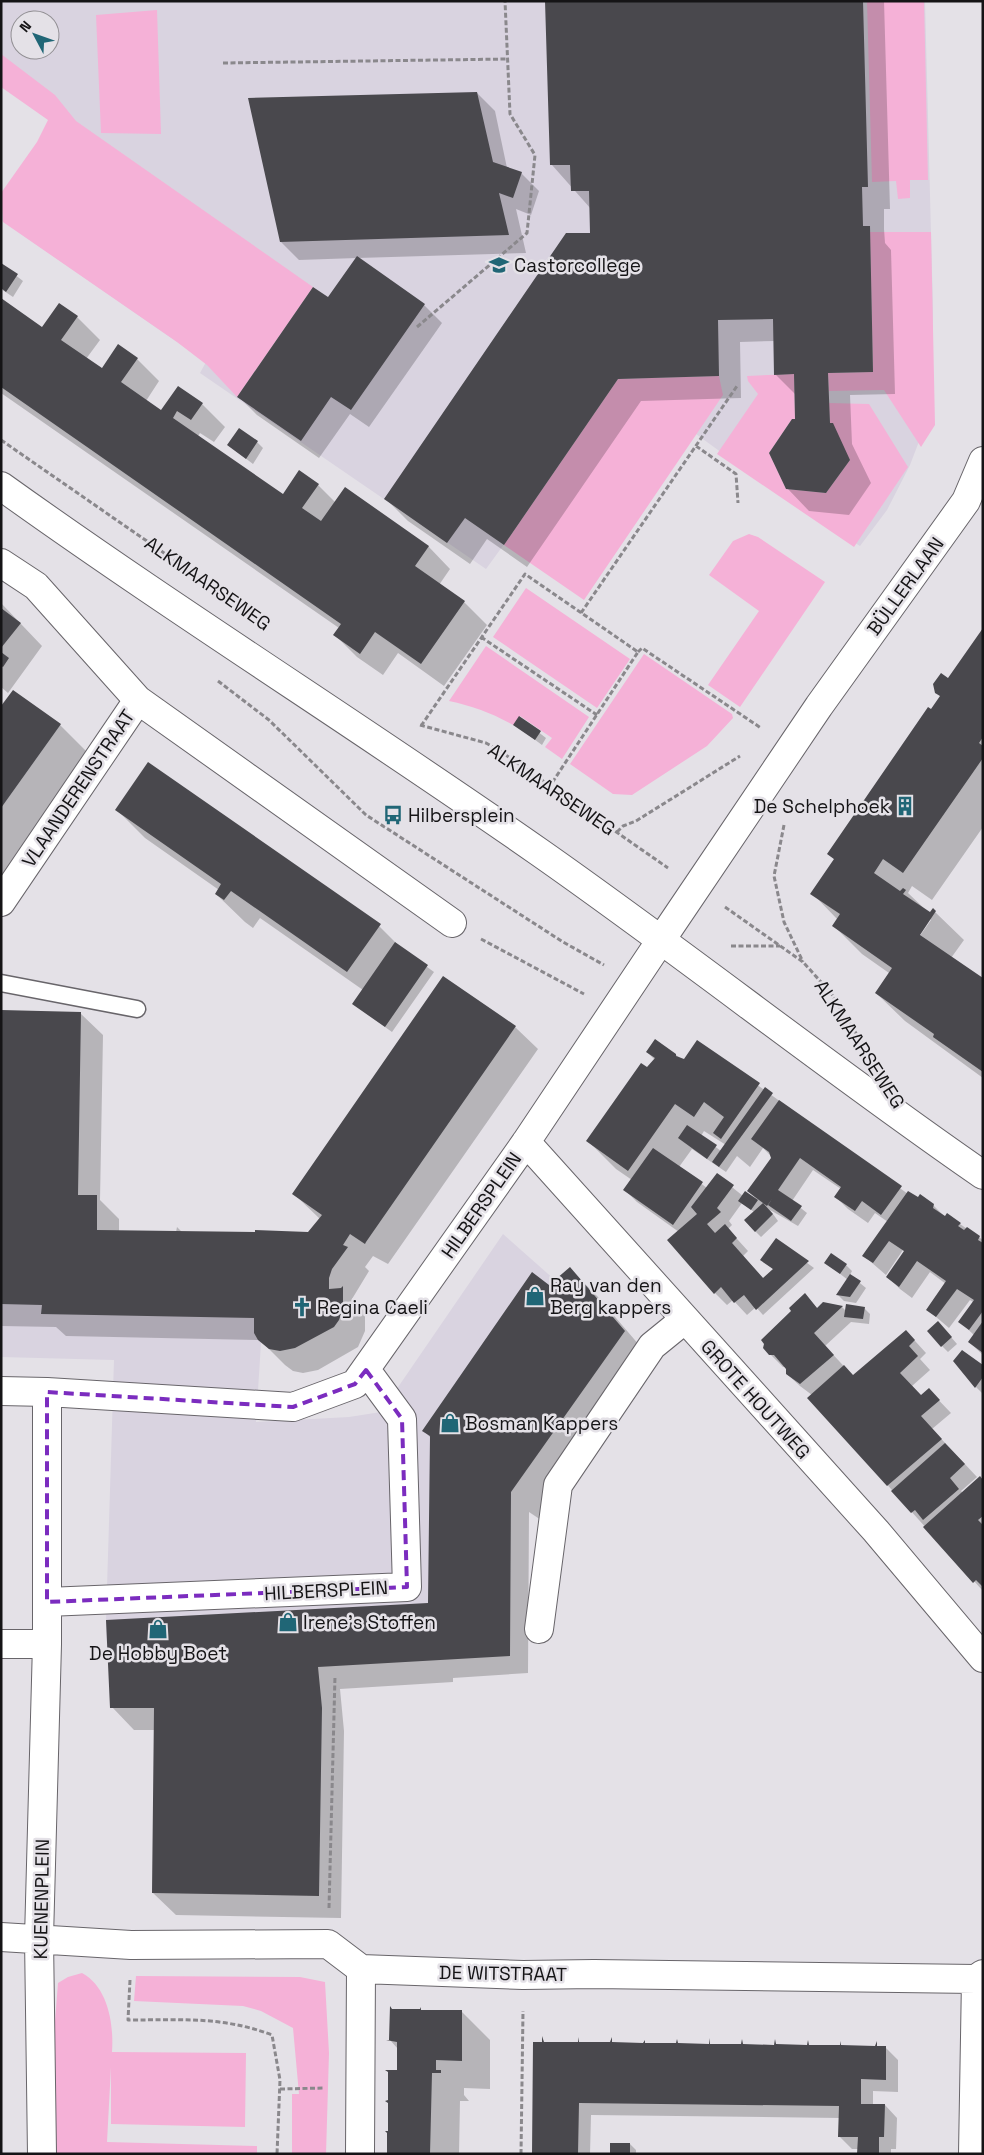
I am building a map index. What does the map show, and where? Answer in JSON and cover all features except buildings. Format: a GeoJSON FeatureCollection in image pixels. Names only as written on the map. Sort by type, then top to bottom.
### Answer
{"type":"FeatureCollection","features":[{"type":"Feature","properties":{"kind":"street","name":"BÜLLERLAAN"},"geometry":{"type":"LineString","coordinates":[[661,940],[889,606],[966,501],[983,461]]}},
{"type":"Feature","properties":{"kind":"street","name":"ALKMAARSEWEG"},"geometry":{"type":"LineString","coordinates":[[1,486],[92,551],[539,852],[661,940],[777,1028],[983,1175]]}},
{"type":"Feature","properties":{"kind":"street"},"geometry":{"type":"LineString","coordinates":[[1,563],[36,586],[138,700],[452,923]]}},
{"type":"Feature","properties":{"kind":"street","name":"VLAANDERENSTRAAT"},"geometry":{"type":"LineString","coordinates":[[1,902],[138,700]]}},
{"type":"Feature","properties":{"kind":"street","name":"HILBERSPLEIN"},"geometry":{"type":"LineString","coordinates":[[1,1391],[47,1392],[293,1407],[355,1384],[526,1142],[661,940]]}},
{"type":"Feature","properties":{"kind":"street","name":"GROTE HOUTWEG"},"geometry":{"type":"LineString","coordinates":[[526,1142],[684,1320],[876,1531],[983,1658]]}},
{"type":"Feature","properties":{"kind":"street"},"geometry":{"type":"LineString","coordinates":[[539,1629],[558,1485],[652,1346],[684,1320]]}},
{"type":"Feature","properties":{"kind":"street","name":"HILBERSPLEIN"},"geometry":{"type":"LineString","coordinates":[[47,1602],[407,1587],[402,1419],[366,1370]]}},
{"type":"Feature","properties":{"kind":"street"},"geometry":{"type":"LineString","coordinates":[[1,1644],[47,1644],[47,1392]]}},
{"type":"Feature","properties":{"kind":"street","name":"KUENENPLEIN"},"geometry":{"type":"LineString","coordinates":[[42,2154],[39,1938],[47,1644]]}},
{"type":"Feature","properties":{"kind":"street"},"geometry":{"type":"LineString","coordinates":[[1,1937],[131,1945],[328,1944],[361,1969],[360,2154]]}},
{"type":"Feature","properties":{"kind":"street","name":"DE WITSTRAAT"},"geometry":{"type":"LineString","coordinates":[[361,1969],[523,1975],[979,1976]]}},
{"type":"Feature","properties":{"kind":"street"},"geometry":{"type":"LineString","coordinates":[[973,2154],[979,1976]]}},
{"type":"Feature","properties":{"kind":"lane"},"geometry":{"type":"LineString","coordinates":[[1,983],[137,1009]]}},
{"type":"Feature","properties":{"kind":"path"},"geometry":{"type":"LineString","coordinates":[[417,327],[527,233],[534,155],[510,114],[505,1]]}},
{"type":"Feature","properties":{"kind":"path"},"geometry":{"type":"LineString","coordinates":[[223,63],[508,59]]}},
{"type":"Feature","properties":{"kind":"path"},"geometry":{"type":"LineString","coordinates":[[581,613],[737,386]]}},
{"type":"Feature","properties":{"kind":"path","name":"ALKMAARSEWEG"},"geometry":{"type":"LineString","coordinates":[[1,440],[224,594]]}},
{"type":"Feature","properties":{"kind":"path"},"geometry":{"type":"LineString","coordinates":[[696,446],[736,474],[738,502]]}},
{"type":"Feature","properties":{"kind":"path"},"geometry":{"type":"LineString","coordinates":[[421,726],[525,574],[638,652]]}},
{"type":"Feature","properties":{"kind":"path"},"geometry":{"type":"LineString","coordinates":[[482,637],[597,715]]}},
{"type":"Feature","properties":{"kind":"path"},"geometry":{"type":"LineString","coordinates":[[550,786],[642,648],[764,731]]}},
{"type":"Feature","properties":{"kind":"path"},"geometry":{"type":"LineString","coordinates":[[214,678],[269,720],[366,815],[563,942],[633,981]]}},
{"type":"Feature","properties":{"kind":"path","name":"ALKMAARSEWEG"},"geometry":{"type":"LineString","coordinates":[[414,724],[486,743],[803,962],[831,993],[863,1044]]}},
{"type":"Feature","properties":{"kind":"path"},"geometry":{"type":"LineString","coordinates":[[617,832],[623,826],[636,821],[742,755]]}},
{"type":"Feature","properties":{"kind":"path"},"geometry":{"type":"LineString","coordinates":[[785,820],[774,876],[784,922],[803,962]]}},
{"type":"Feature","properties":{"kind":"path"},"geometry":{"type":"LineString","coordinates":[[452,923],[615,1010]]}},
{"type":"Feature","properties":{"kind":"path"},"geometry":{"type":"LineString","coordinates":[[328,1944],[335,1676]]}},
{"type":"Feature","properties":{"kind":"path"},"geometry":{"type":"LineString","coordinates":[[131,1945],[128,2020],[205,2020],[244,2025],[272,2036],[280,2089],[277,2154]]}},
{"type":"Feature","properties":{"kind":"path"},"geometry":{"type":"LineString","coordinates":[[520,2154],[523,2039]]}},
{"type":"Feature","properties":{"kind":"path"},"geometry":{"type":"LineString","coordinates":[[280,2089],[360,2087]]}},
{"type":"Feature","properties":{"kind":"highlighted area"},"geometry":{"type":"Polygon","coordinates":[[[366,1370],[402,1419],[407,1587],[47,1602],[47,1392],[293,1407],[355,1384],[366,1370]]]}},
{"type":"Feature","properties":{"kind":"shaded area","name":"Castorcollege"},"geometry":{"type":"Polygon","coordinates":[[[1,1],[925,1],[933,311],[933,392],[923,431],[910,465],[887,510],[860,546],[788,501],[685,426],[588,429],[486,569],[200,373],[206,362],[1,220],[1,197],[57,117],[1,79],[1,1]]]}},
{"type":"Feature","properties":{"kind":"shaded area"},"geometry":{"type":"Polygon","coordinates":[[[867,1],[924,1],[928,180],[910,180],[910,198],[898,199],[896,181],[872,182],[867,1]]]}},
{"type":"Feature","properties":{"kind":"shaded area"},"geometry":{"type":"Polygon","coordinates":[[[157,10],[161,134],[101,133],[96,15],[157,10]]]}},
{"type":"Feature","properties":{"kind":"shaded area"},"geometry":{"type":"Polygon","coordinates":[[[1,54],[55,95],[76,121],[313,287],[237,397],[207,365],[177,342],[3,222],[1,193],[37,142],[48,120],[1,87],[1,54]]]}},
{"type":"Feature","properties":{"kind":"shaded area"},"geometry":{"type":"Polygon","coordinates":[[[870,232],[931,232],[935,425],[921,447],[884,390],[829,391],[828,373],[873,372],[870,232]]]}},
{"type":"Feature","properties":{"kind":"shaded area"},"geometry":{"type":"Polygon","coordinates":[[[794,374],[795,419],[792,419],[769,453],[786,489],[826,493],[850,460],[830,423],[829,403],[869,404],[908,467],[854,547],[717,454],[758,394],[748,381],[747,376],[794,374]]]}},
{"type":"Feature","properties":{"kind":"shaded area"},"geometry":{"type":"Polygon","coordinates":[[[719,376],[723,395],[584,600],[504,545],[618,379],[719,376]]]}},
{"type":"Feature","properties":{"kind":"shaded area"},"geometry":{"type":"Polygon","coordinates":[[[749,534],[758,537],[825,582],[740,707],[708,685],[759,611],[709,575],[733,541],[749,534]]]}},
{"type":"Feature","properties":{"kind":"shaded area"},"geometry":{"type":"Polygon","coordinates":[[[526,588],[630,659],[597,708],[493,637],[526,588]]]}},
{"type":"Feature","properties":{"kind":"shaded area"},"geometry":{"type":"Polygon","coordinates":[[[486,646],[589,717],[562,759],[545,747],[552,738],[520,716],[513,725],[482,710],[449,701],[486,646]]]}},
{"type":"Feature","properties":{"kind":"shaded area"},"geometry":{"type":"Polygon","coordinates":[[[644,654],[732,714],[733,718],[707,746],[632,795],[613,794],[570,764],[644,654]]]}},
{"type":"Feature","properties":{"kind":"shaded area"},"geometry":{"type":"Polygon","coordinates":[[[1,1056],[72,1259],[266,1264],[256,1422],[349,1417],[381,1412],[503,1234],[591,1312],[481,1492],[483,1626],[388,1645],[107,1648],[106,1620],[114,1360],[1,1357],[1,1056]]]}},
{"type":"Feature","properties":{"kind":"shaded area"},"geometry":{"type":"Polygon","coordinates":[[[82,1973],[98,1987],[108,2007],[112,2030],[112,2052],[246,2053],[245,2127],[111,2124],[111,2067],[107,2142],[257,2146],[257,2154],[53,2154],[54,2034],[58,1983],[68,1977],[82,1973]]]}},
{"type":"Feature","properties":{"kind":"shaded area"},"geometry":{"type":"Polygon","coordinates":[[[136,1976],[300,1977],[325,1982],[329,2053],[326,2154],[292,2154],[292,2094],[299,2094],[293,2028],[261,2011],[243,2006],[134,2001],[136,1976]]]}},
{"type":"Feature","properties":{"kind":"place","name":"Castorcollege"},"geometry":{"type":"Point","coordinates":[499,265]}},
{"type":"Feature","properties":{"kind":"place","name":"De Schelphoek"},"geometry":{"type":"Point","coordinates":[905,806]}},
{"type":"Feature","properties":{"kind":"place","name":"Hilbersplein"},"geometry":{"type":"Point","coordinates":[393,815]}},
{"type":"Feature","properties":{"kind":"place","name":"Ray van den Berg kappers"},"geometry":{"type":"Point","coordinates":[535,1296]}},
{"type":"Feature","properties":{"kind":"place","name":"Regina Caeli"},"geometry":{"type":"Point","coordinates":[302,1307]}},
{"type":"Feature","properties":{"kind":"place","name":"Bosman Kappers"},"geometry":{"type":"Point","coordinates":[450,1423]}},
{"type":"Feature","properties":{"kind":"place","name":"Irene's Stoffen"},"geometry":{"type":"Point","coordinates":[288,1622]}},
{"type":"Feature","properties":{"kind":"place","name":"De Hobby Boet"},"geometry":{"type":"Point","coordinates":[158,1629]}}]}
